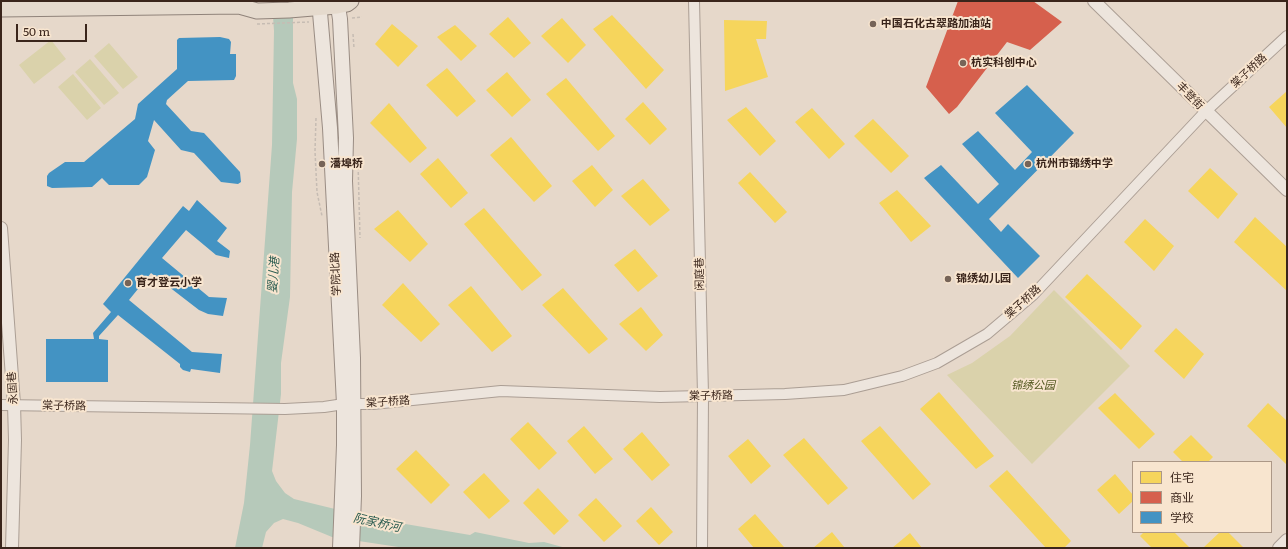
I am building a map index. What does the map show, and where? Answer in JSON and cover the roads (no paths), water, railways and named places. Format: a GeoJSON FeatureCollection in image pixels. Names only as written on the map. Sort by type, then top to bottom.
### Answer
{"type":"FeatureCollection","features":[{"type":"Feature","properties":{"kind":"main road"},"geometry":{"type":"LineString","coordinates":[[1,9],[239,6],[258,18],[290,17],[319,4],[342,3]]}},
{"type":"Feature","properties":{"kind":"main road","name":"学院北路"},"geometry":{"type":"LineString","coordinates":[[342,3],[340,19],[346,130],[345,181],[349,404],[348,494],[352,548]]}},
{"type":"Feature","properties":{"kind":"main road","name":"学院北路"},"geometry":{"type":"LineString","coordinates":[[319,4],[330,128],[349,404]]}},
{"type":"Feature","properties":{"kind":"main road","name":"学院北路"},"geometry":{"type":"LineString","coordinates":[[340,548],[348,494]]}},
{"type":"Feature","properties":{"kind":"street","name":"闲庭巷"},"geometry":{"type":"LineString","coordinates":[[694,1],[703,395],[702,548]]}},
{"type":"Feature","properties":{"kind":"street","name":"丰登街"},"geometry":{"type":"LineString","coordinates":[[1094,1],[1287,190]]}},
{"type":"Feature","properties":{"kind":"street","name":"棠子桥路"},"geometry":{"type":"LineString","coordinates":[[1,405],[14,404],[225,410],[324,408],[349,404],[373,404],[501,391],[660,397],[784,394],[844,390],[902,376],[937,363],[987,334],[1033,295],[1206,111],[1287,36]]}},
{"type":"Feature","properties":{"kind":"street","name":"永固巷"},"geometry":{"type":"LineString","coordinates":[[1,228],[14,404],[15,440],[12,548]]}},
{"type":"Feature","properties":{"kind":"street"},"geometry":{"type":"LineString","coordinates":[[1279,548],[1287,540]]}},
{"type":"Feature","properties":{"kind":"water"},"geometry":{"type":"Polygon","coordinates":[[[272,1],[293,1],[293,83],[297,99],[297,139],[292,192],[290,297],[281,363],[281,394],[272,471],[276,481],[285,493],[294,499],[376,519],[470,535],[475,532],[529,543],[544,542],[566,548],[405,548],[332,537],[298,523],[283,519],[274,523],[266,532],[262,548],[235,548],[244,503],[250,445],[272,145],[274,31],[272,1]]]}},
{"type":"Feature","properties":{"kind":"place","name":"中国石化古翠路加油站"},"geometry":{"type":"Point","coordinates":[873,24]}},
{"type":"Feature","properties":{"kind":"place","name":"杭实科创中心"},"geometry":{"type":"Point","coordinates":[963,63]}},
{"type":"Feature","properties":{"kind":"place","name":"潘埠桥"},"geometry":{"type":"Point","coordinates":[322,164]}},
{"type":"Feature","properties":{"kind":"place","name":"杭州市锦绣中学"},"geometry":{"type":"Point","coordinates":[1028,164]}},
{"type":"Feature","properties":{"kind":"place","name":"锦绣幼儿园"},"geometry":{"type":"Point","coordinates":[948,279]}},
{"type":"Feature","properties":{"kind":"place","name":"育才登云小学"},"geometry":{"type":"Point","coordinates":[128,283]}},
{"type":"Feature","properties":{"kind":"water label","name":"婴儿港"},"geometry":{"type":"Point","coordinates":[274,275]}},
{"type":"Feature","properties":{"kind":"water label","name":"阮家桥河"},"geometry":{"type":"Point","coordinates":[377,523]}},
{"type":"Feature","properties":{"kind":"park label","name":"锦绣公园"},"geometry":{"type":"Point","coordinates":[1033,386]}}]}
